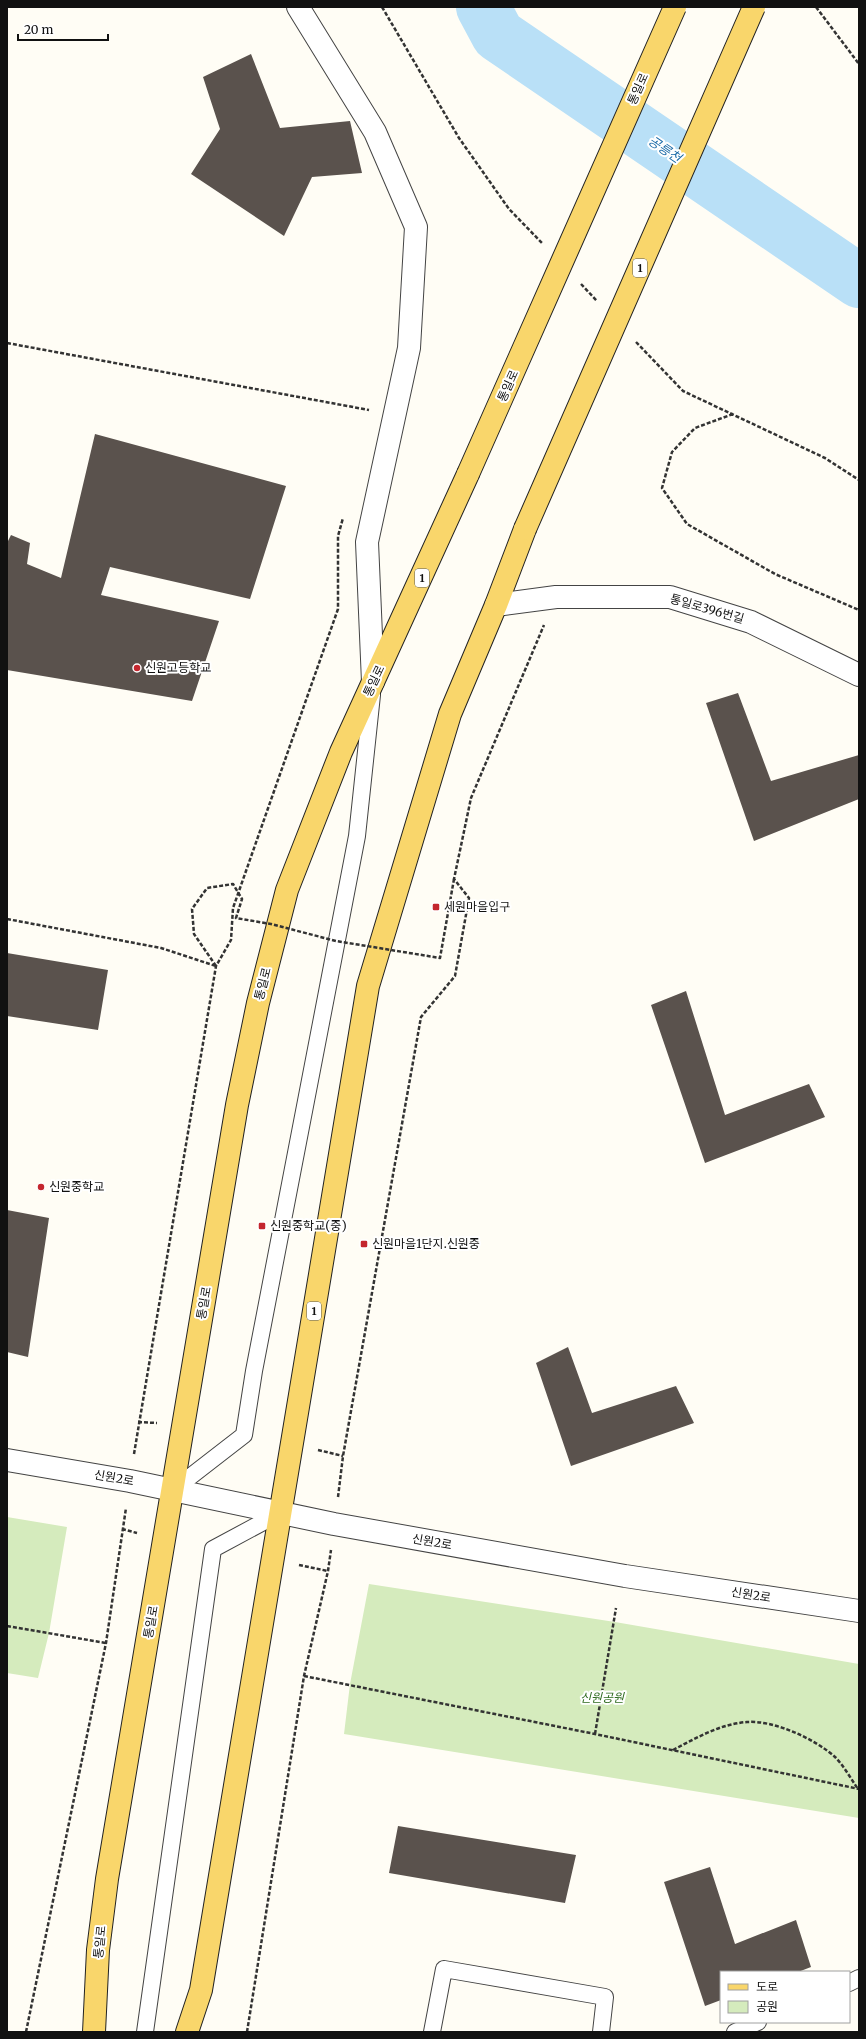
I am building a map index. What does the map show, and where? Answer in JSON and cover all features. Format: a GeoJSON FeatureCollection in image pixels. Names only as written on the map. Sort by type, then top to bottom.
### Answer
{"type":"FeatureCollection","features":[{"type":"Feature","properties":{"kind":"main road","name":"통일로"},"geometry":{"type":"LineString","coordinates":[[93,2030],[98,1950],[108,1879],[237,1105],[258,1003],[287,890],[341,752],[421,581],[675,7]]}},
{"type":"Feature","properties":{"kind":"main road","name":"1"},"geometry":{"type":"LineString","coordinates":[[187,2032],[202,1982],[368,986],[450,714],[496,605],[525,528],[754,7]]}},
{"type":"Feature","properties":{"kind":"street"},"geometry":{"type":"LineString","coordinates":[[298,7],[375,132],[416,227],[409,348],[367,542],[373,682]]}},
{"type":"Feature","properties":{"kind":"street","name":"통일로396번길"},"geometry":{"type":"LineString","coordinates":[[496,605],[556,597],[670,598],[751,622],[859,675]]}},
{"type":"Feature","properties":{"kind":"street","name":"신원2로"},"geometry":{"type":"LineString","coordinates":[[7,1460],[173,1490],[280,1514],[625,1576],[859,1611]]}},
{"type":"Feature","properties":{"kind":"lane"},"geometry":{"type":"LineString","coordinates":[[173,1490],[244,1435],[257,1355],[357,836],[373,682]]}},
{"type":"Feature","properties":{"kind":"lane"},"geometry":{"type":"LineString","coordinates":[[146,2032],[213,1549],[280,1514]]}},
{"type":"Feature","properties":{"kind":"lane"},"geometry":{"type":"LineString","coordinates":[[432,2032],[444,1969],[605,1997],[601,2032]]}},
{"type":"Feature","properties":{"kind":"lane"},"geometry":{"type":"LineString","coordinates":[[850,1982],[859,1978]]}},
{"type":"Feature","properties":{"kind":"lane"},"geometry":{"type":"LineString","coordinates":[[735,2032],[756,2023]]}},
{"type":"Feature","properties":{"kind":"path"},"geometry":{"type":"LineString","coordinates":[[382,7],[459,138],[509,209],[547,248]]}},
{"type":"Feature","properties":{"kind":"path"},"geometry":{"type":"LineString","coordinates":[[816,7],[859,64]]}},
{"type":"Feature","properties":{"kind":"path"},"geometry":{"type":"LineString","coordinates":[[580,283],[602,305]]}},
{"type":"Feature","properties":{"kind":"path"},"geometry":{"type":"LineString","coordinates":[[634,340],[683,391],[825,458],[859,480]]}},
{"type":"Feature","properties":{"kind":"path"},"geometry":{"type":"LineString","coordinates":[[7,343],[374,410]]}},
{"type":"Feature","properties":{"kind":"path"},"geometry":{"type":"LineString","coordinates":[[733,414],[695,428],[672,452],[662,488],[687,524],[775,574],[859,610]]}},
{"type":"Feature","properties":{"kind":"path"},"geometry":{"type":"LineString","coordinates":[[138,1422],[216,966],[231,940],[232,908],[338,609],[338,536],[344,513]]}},
{"type":"Feature","properties":{"kind":"path"},"geometry":{"type":"LineString","coordinates":[[216,966],[194,934],[192,909],[207,888],[233,884],[242,899],[236,918],[271,924],[336,941],[440,958],[470,798],[556,597]]}},
{"type":"Feature","properties":{"kind":"path"},"geometry":{"type":"LineString","coordinates":[[343,1456],[421,1017],[455,976],[469,898],[454,879]]}},
{"type":"Feature","properties":{"kind":"path"},"geometry":{"type":"LineString","coordinates":[[7,919],[161,948],[216,966]]}},
{"type":"Feature","properties":{"kind":"path"},"geometry":{"type":"LineString","coordinates":[[26,2032],[106,1643],[122,1529]]}},
{"type":"Feature","properties":{"kind":"path"},"geometry":{"type":"LineString","coordinates":[[247,2032],[304,1676],[328,1571]]}},
{"type":"Feature","properties":{"kind":"path"},"geometry":{"type":"LineString","coordinates":[[595,1734],[616,1608]]}},
{"type":"Feature","properties":{"kind":"path"},"geometry":{"type":"LineString","coordinates":[[7,1626],[106,1643]]}},
{"type":"Feature","properties":{"kind":"path"},"geometry":{"type":"LineString","coordinates":[[304,1676],[595,1734],[859,1789]]}},
{"type":"Feature","properties":{"kind":"path"},"geometry":{"type":"LineString","coordinates":[[672,1750],[710,1731],[747,1722],[780,1727],[811,1739],[836,1758],[859,1789]]}},
{"type":"Feature","properties":{"kind":"green space"},"geometry":{"type":"Polygon","coordinates":[[[7,1517],[67,1527],[49,1633],[38,1678],[7,1673],[7,1517]]]}},
{"type":"Feature","properties":{"kind":"green space","name":"신원공원"},"geometry":{"type":"Polygon","coordinates":[[[369,1584],[615,1622],[859,1664],[859,1818],[344,1734],[350,1684],[369,1584]]]}},
{"type":"Feature","properties":{"kind":"building"},"geometry":{"type":"Polygon","coordinates":[[[251,54],[280,128],[350,121],[362,173],[312,177],[284,236],[191,174],[220,129],[203,77],[251,54]]]}},
{"type":"Feature","properties":{"kind":"building"},"geometry":{"type":"Polygon","coordinates":[[[95,434],[286,486],[250,599],[110,567],[101,595],[219,621],[192,701],[7,670],[7,543],[11,535],[30,543],[27,564],[61,578],[95,434]]]}},
{"type":"Feature","properties":{"kind":"building"},"geometry":{"type":"Polygon","coordinates":[[[738,693],[771,781],[859,755],[859,799],[754,841],[706,703],[738,693]]]}},
{"type":"Feature","properties":{"kind":"building"},"geometry":{"type":"Polygon","coordinates":[[[7,953],[108,970],[98,1030],[7,1016],[7,953]]]}},
{"type":"Feature","properties":{"kind":"building"},"geometry":{"type":"Polygon","coordinates":[[[686,991],[725,1115],[809,1084],[825,1117],[705,1163],[651,1005],[686,991]]]}},
{"type":"Feature","properties":{"kind":"building"},"geometry":{"type":"Polygon","coordinates":[[[7,1210],[49,1218],[28,1357],[7,1352],[7,1210]]]}},
{"type":"Feature","properties":{"kind":"building"},"geometry":{"type":"Polygon","coordinates":[[[568,1347],[592,1413],[676,1386],[694,1423],[571,1466],[536,1363],[568,1347]]]}},
{"type":"Feature","properties":{"kind":"building"},"geometry":{"type":"Polygon","coordinates":[[[398,1826],[576,1855],[565,1903],[389,1873],[398,1826]]]}},
{"type":"Feature","properties":{"kind":"building"},"geometry":{"type":"Polygon","coordinates":[[[710,1867],[735,1944],[796,1920],[811,1967],[801,1971],[720,1971],[720,2000],[705,2006],[664,1882],[710,1867]]]}},
{"type":"Feature","properties":{"kind":"waterway","name":"공릉천"},"geometry":{"type":"LineString","coordinates":[[483,7],[498,35],[859,281]]}},
{"type":"Feature","properties":{"kind":"place","name":"신원고등학교"},"geometry":{"type":"Point","coordinates":[137,668]}},
{"type":"Feature","properties":{"kind":"place","name":"세원마을입구"},"geometry":{"type":"Point","coordinates":[436,907]}},
{"type":"Feature","properties":{"kind":"place","name":"신원중학교"},"geometry":{"type":"Point","coordinates":[41,1187]}},
{"type":"Feature","properties":{"kind":"place","name":"신원중학교(중)"},"geometry":{"type":"Point","coordinates":[262,1226]}},
{"type":"Feature","properties":{"kind":"place","name":"신원마을1단지.신원중"},"geometry":{"type":"Point","coordinates":[364,1244]}}]}
